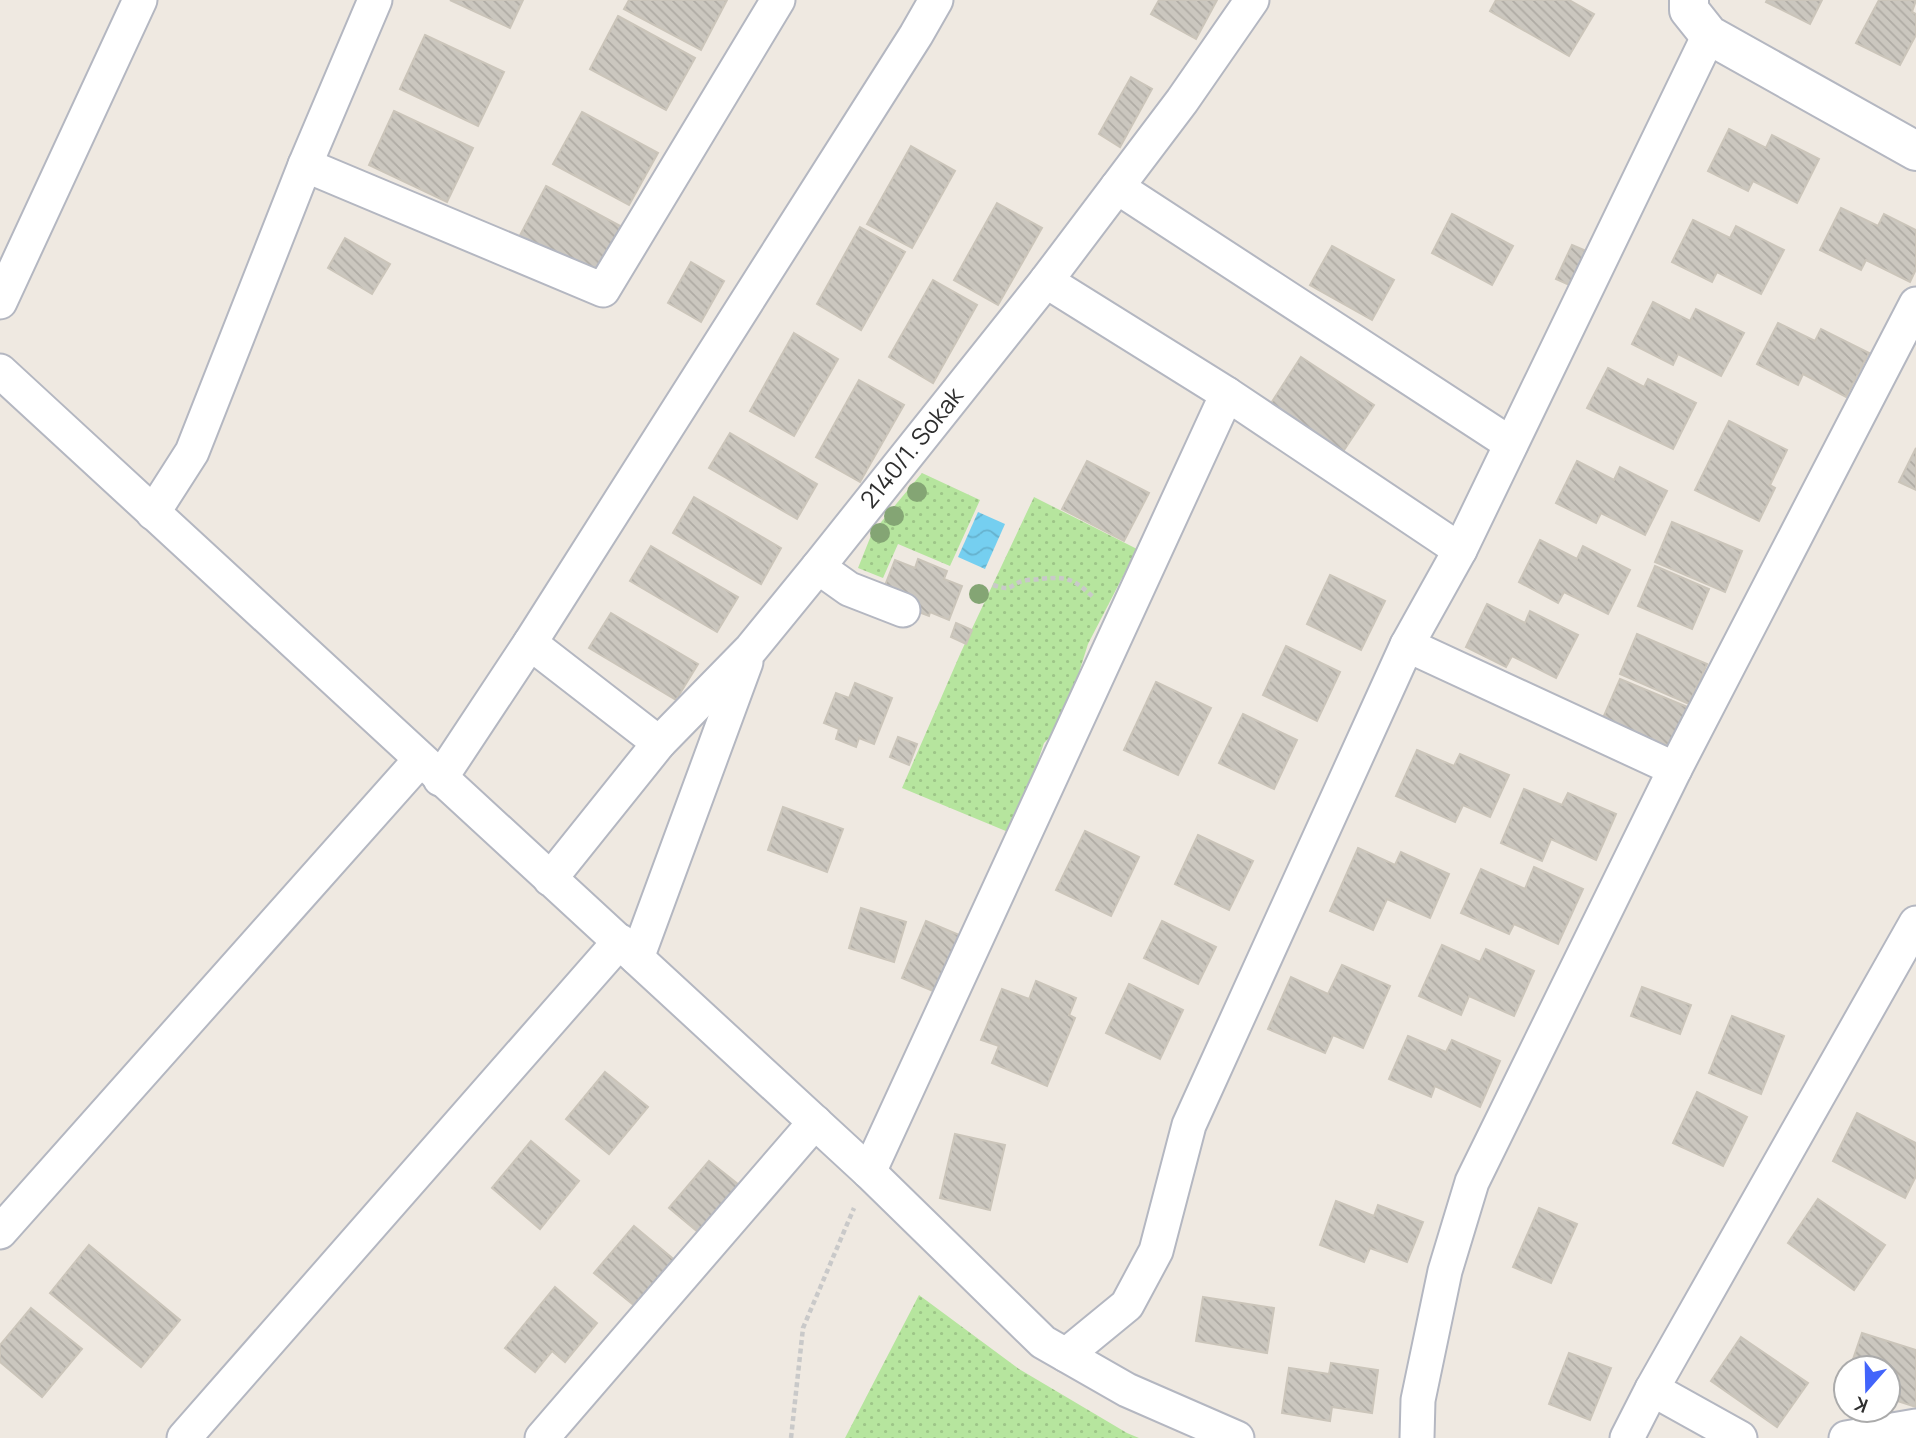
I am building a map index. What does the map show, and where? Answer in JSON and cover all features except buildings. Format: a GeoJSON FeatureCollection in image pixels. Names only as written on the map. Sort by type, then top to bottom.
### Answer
{"type":"FeatureCollection","features":[{"type":"Feature","properties":{"kind":"street"},"geometry":{"type":"LineString","coordinates":[[0,302],[140,0]]}},
{"type":"Feature","properties":{"kind":"street"},"geometry":{"type":"LineString","coordinates":[[153,513],[192,452],[305,164],[375,0]]}},
{"type":"Feature","properties":{"kind":"street"},"geometry":{"type":"LineString","coordinates":[[305,164],[603,290],[778,0]]}},
{"type":"Feature","properties":{"kind":"street"},"geometry":{"type":"LineString","coordinates":[[0,1232],[430,769],[530,643],[909,47],[936,0]]}},
{"type":"Feature","properties":{"kind":"street","name":"2140/1. Sokak"},"geometry":{"type":"LineString","coordinates":[[550,879],[659,743],[751,649],[818,567],[1046,281],[1182,101],[1252,0]]}},
{"type":"Feature","properties":{"kind":"street"},"geometry":{"type":"LineString","coordinates":[[1689,0],[1689,10],[1709,35],[1916,151]]}},
{"type":"Feature","properties":{"kind":"street"},"geometry":{"type":"LineString","coordinates":[[1066,1355],[1127,1305],[1156,1251],[1189,1125],[1407,645],[1460,550],[1709,35]]}},
{"type":"Feature","properties":{"kind":"street"},"geometry":{"type":"LineString","coordinates":[[1117,187],[1511,444]]}},
{"type":"Feature","properties":{"kind":"street"},"geometry":{"type":"LineString","coordinates":[[1046,281],[1227,394],[1460,550]]}},
{"type":"Feature","properties":{"kind":"street"},"geometry":{"type":"LineString","coordinates":[[1417,1438],[1418,1400],[1445,1271],[1472,1182],[1675,769],[1916,304]]}},
{"type":"Feature","properties":{"kind":"street"},"geometry":{"type":"LineString","coordinates":[[0,371],[869,1172],[1043,1342],[1127,1390],[1237,1438]]}},
{"type":"Feature","properties":{"kind":"street"},"geometry":{"type":"LineString","coordinates":[[869,1172],[1227,394]]}},
{"type":"Feature","properties":{"kind":"street"},"geometry":{"type":"LineString","coordinates":[[818,567],[849,589],[903,610]]}},
{"type":"Feature","properties":{"kind":"street"},"geometry":{"type":"LineString","coordinates":[[530,643],[659,743]]}},
{"type":"Feature","properties":{"kind":"street"},"geometry":{"type":"LineString","coordinates":[[1407,645],[1675,769]]}},
{"type":"Feature","properties":{"kind":"street"},"geometry":{"type":"LineString","coordinates":[[184,1438],[629,950],[751,649]]}},
{"type":"Feature","properties":{"kind":"street"},"geometry":{"type":"LineString","coordinates":[[1627,1438],[1651,1389],[1915,928]]}},
{"type":"Feature","properties":{"kind":"street"},"geometry":{"type":"LineString","coordinates":[[542,1438],[815,1122]]}},
{"type":"Feature","properties":{"kind":"street"},"geometry":{"type":"LineString","coordinates":[[1651,1389],[1740,1438]]}},
{"type":"Feature","properties":{"kind":"street"},"geometry":{"type":"LineString","coordinates":[[1846,1438],[1916,1426]]}},
{"type":"Feature","properties":{"kind":"path"},"geometry":{"type":"LineString","coordinates":[[993,585],[1006,589],[1021,581],[1054,577],[1067,579],[1077,582],[1098,602],[1124,619]]}},
{"type":"Feature","properties":{"kind":"path"},"geometry":{"type":"LineString","coordinates":[[791,1438],[803,1328],[869,1172]]}},
{"type":"Feature","properties":{"kind":"green space"},"geometry":{"type":"Polygon","coordinates":[[[922,473],[980,500],[950,566],[898,544],[883,578],[858,568],[872,533],[922,473]]]}},
{"type":"Feature","properties":{"kind":"green space"},"geometry":{"type":"Polygon","coordinates":[[[1034,497],[1137,549],[1088,644],[1070,701],[1055,732],[1044,743],[1013,834],[902,788],[961,652],[1034,497]]]}},
{"type":"Feature","properties":{"kind":"green space"},"geometry":{"type":"Polygon","coordinates":[[[919,1295],[1019,1369],[1139,1438],[845,1438],[919,1295]]]}},
{"type":"Feature","properties":{"kind":"water"},"geometry":{"type":"Polygon","coordinates":[[[978,512],[1005,524],[985,569],[958,557],[978,512]]]}}]}
